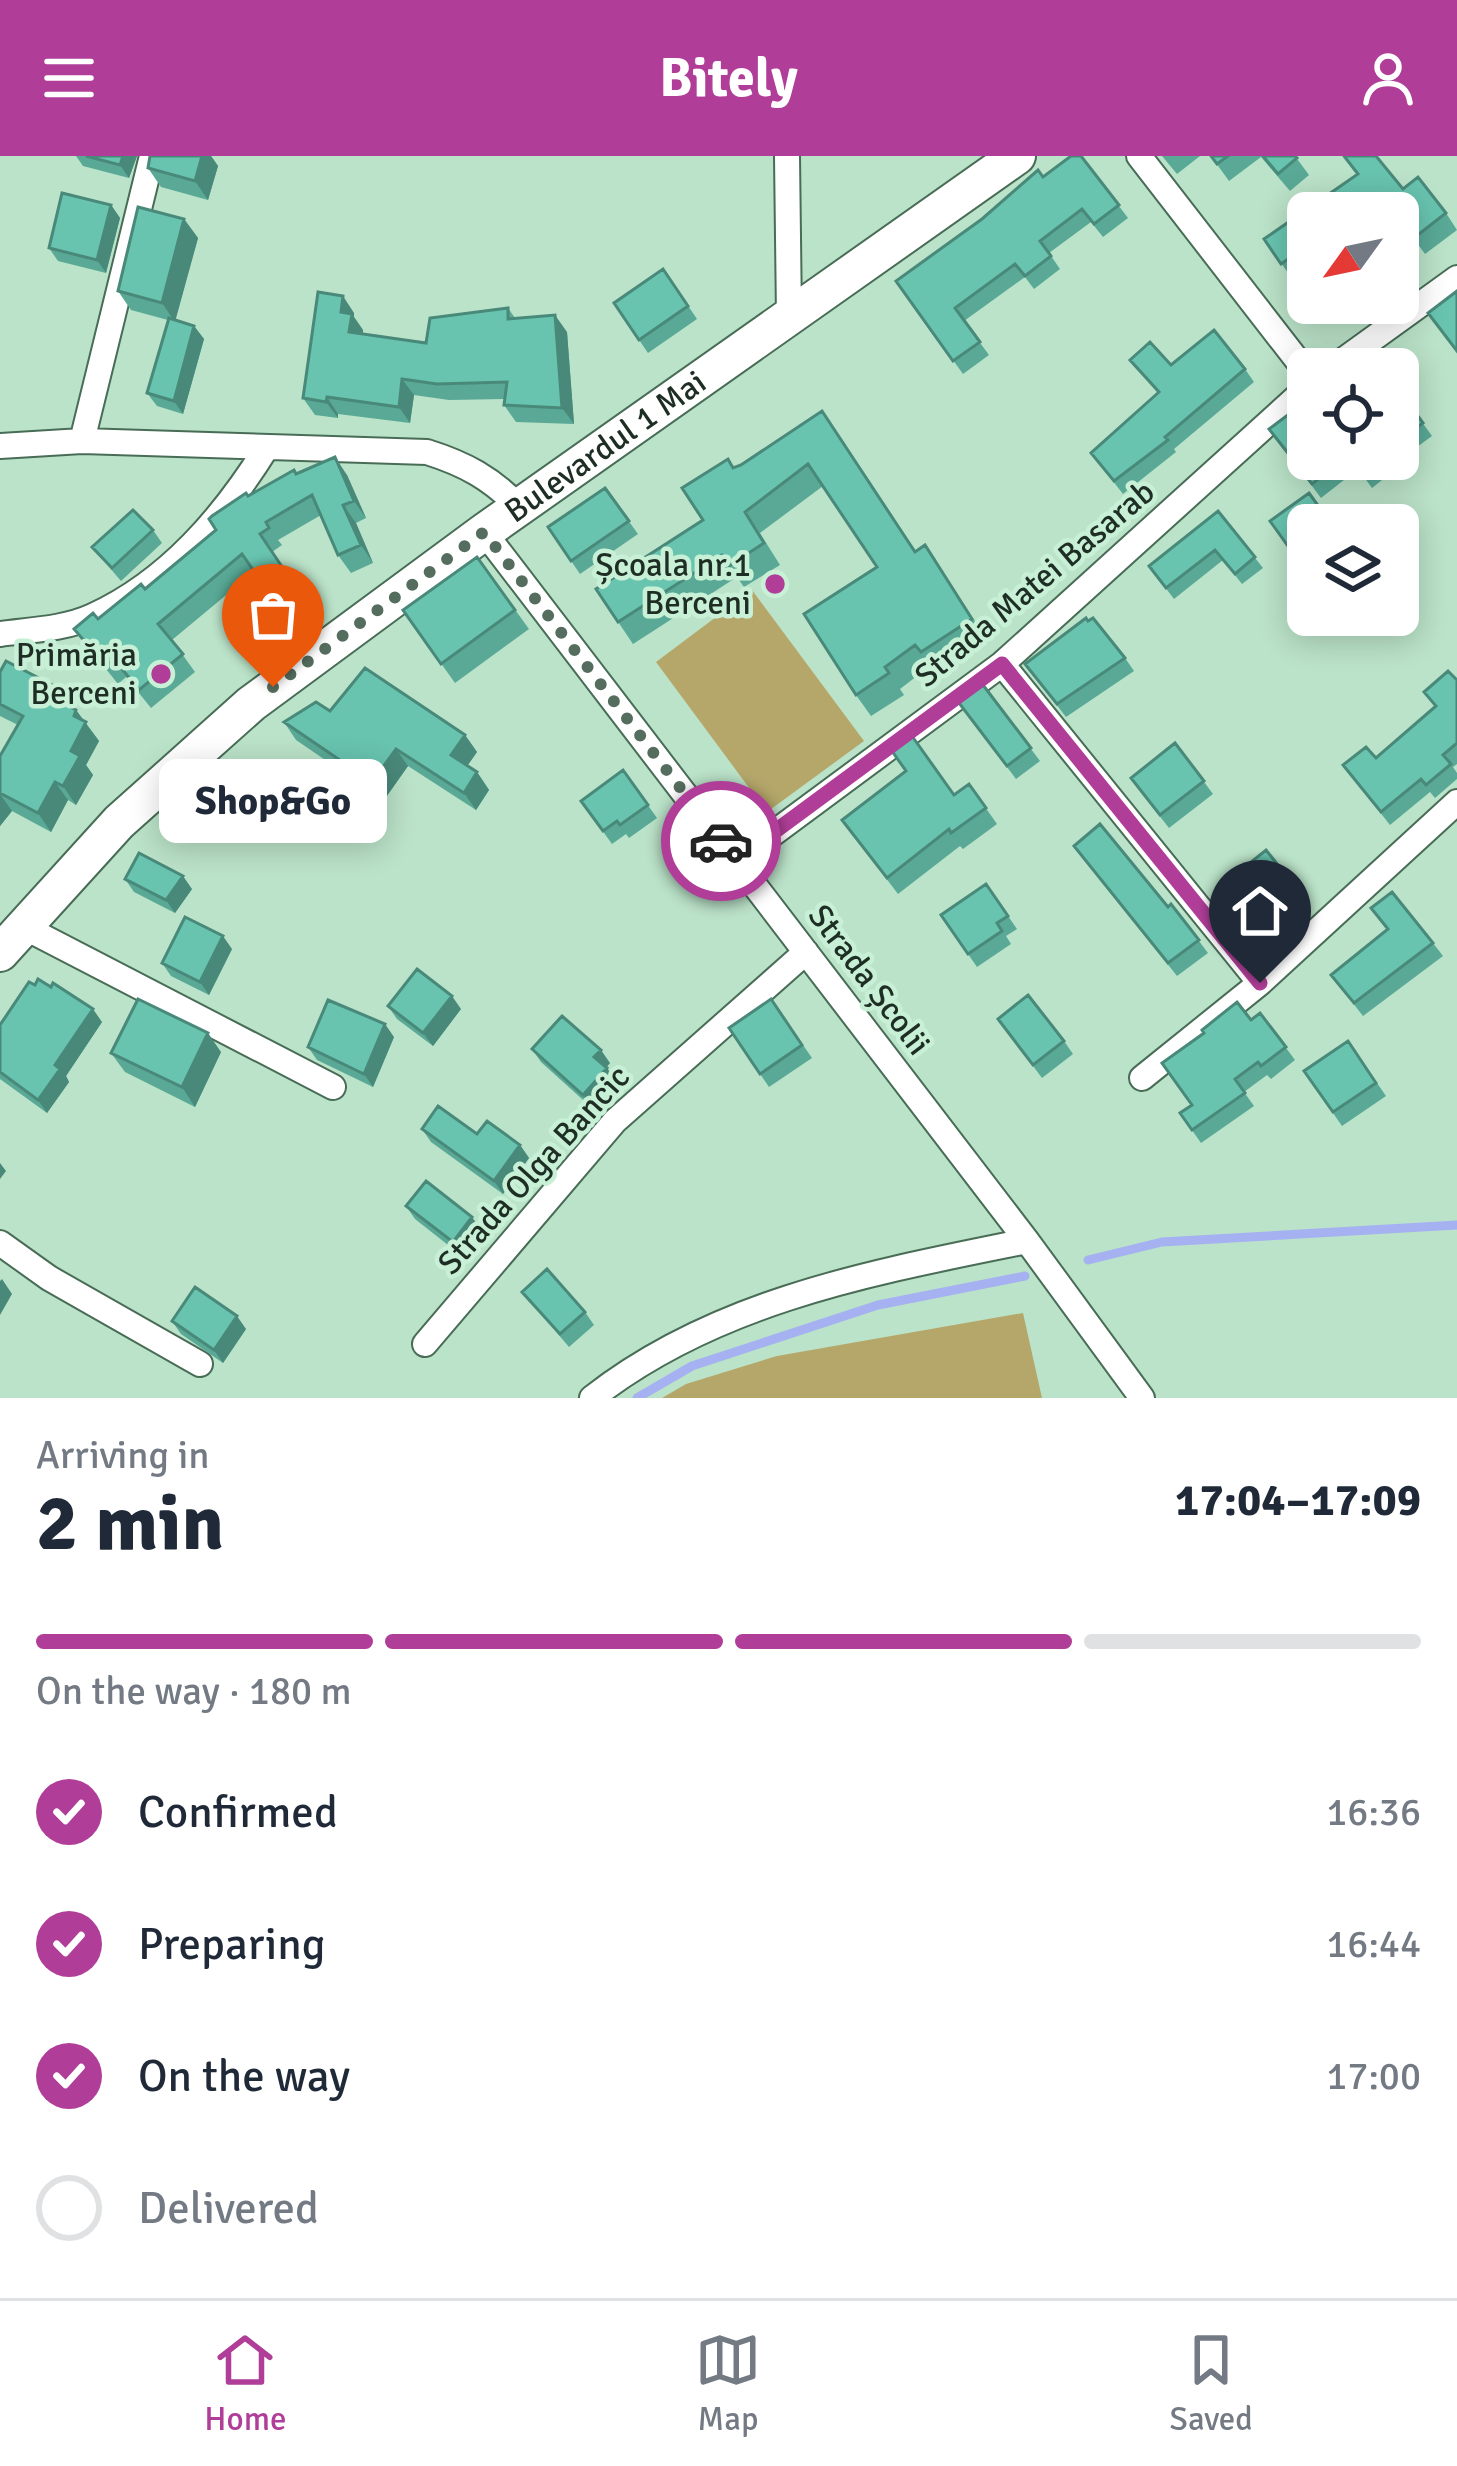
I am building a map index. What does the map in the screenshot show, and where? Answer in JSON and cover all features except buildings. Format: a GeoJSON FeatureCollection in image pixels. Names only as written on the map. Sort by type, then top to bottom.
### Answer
{"type":"FeatureCollection","features":[{"type":"Feature","properties":{"kind":"main road","name":"Bulevardul 1 Mai"},"geometry":{"type":"LineString","coordinates":[[11,940],[119,822],[201,746],[294,670],[1017,156]]}},
{"type":"Feature","properties":{"kind":"street"},"geometry":{"type":"LineString","coordinates":[[82,441],[152,156]]}},
{"type":"Feature","properties":{"kind":"street"},"geometry":{"type":"LineString","coordinates":[[788,156],[790,317]]}},
{"type":"Feature","properties":{"kind":"street"},"geometry":{"type":"LineString","coordinates":[[1139,156],[1288,348]]}},
{"type":"Feature","properties":{"kind":"street"},"geometry":{"type":"LineString","coordinates":[[1360,348],[1457,278]]}},
{"type":"Feature","properties":{"kind":"street","name":"Strada Matei Basarab"},"geometry":{"type":"LineString","coordinates":[[736,860],[1002,664],[1287,406]]}},
{"type":"Feature","properties":{"kind":"street"},"geometry":{"type":"LineString","coordinates":[[0,446],[82,441],[427,452],[475,470],[519,507]]}},
{"type":"Feature","properties":{"kind":"street"},"geometry":{"type":"LineString","coordinates":[[0,634],[90,618],[128,595],[169,566],[207,530],[233,501],[267,446]]}},
{"type":"Feature","properties":{"kind":"street","name":"Strada Școlii"},"geometry":{"type":"LineString","coordinates":[[484,532],[1028,1241],[1142,1398]]}},
{"type":"Feature","properties":{"kind":"street"},"geometry":{"type":"LineString","coordinates":[[1002,664],[1260,983]]}},
{"type":"Feature","properties":{"kind":"street"},"geometry":{"type":"LineString","coordinates":[[1142,1078],[1260,983],[1455,808]]}},
{"type":"Feature","properties":{"kind":"street"},"geometry":{"type":"LineString","coordinates":[[11,940],[333,1088]]}},
{"type":"Feature","properties":{"kind":"street","name":"Strada Olga Bancic"},"geometry":{"type":"LineString","coordinates":[[425,1344],[615,1121],[806,952]]}},
{"type":"Feature","properties":{"kind":"street"},"geometry":{"type":"LineString","coordinates":[[592,1398],[629,1369],[687,1335],[794,1295],[869,1273],[1028,1241]]}},
{"type":"Feature","properties":{"kind":"street"},"geometry":{"type":"LineString","coordinates":[[0,1243],[50,1278],[200,1364]]}},
{"type":"Feature","properties":{"kind":"shaded area"},"geometry":{"type":"Polygon","coordinates":[[[752,590],[864,741],[767,812],[656,662],[752,590]]]}},
{"type":"Feature","properties":{"kind":"shaded area"},"geometry":{"type":"Polygon","coordinates":[[[1023,1313],[1042,1398],[662,1398],[686,1384],[777,1356],[1023,1313]]]}},
{"type":"Feature","properties":{"kind":"waterway"},"geometry":{"type":"LineString","coordinates":[[1088,1260],[1162,1242],[1457,1225]]}},
{"type":"Feature","properties":{"kind":"waterway"},"geometry":{"type":"LineString","coordinates":[[637,1398],[692,1366],[878,1305],[1025,1276]]}},
{"type":"Feature","properties":{"kind":"way so far"},"geometry":{"type":"LineString","coordinates":[[273,687],[484,532],[721,841]]}},
{"type":"Feature","properties":{"kind":"place","name":"Școala nr.1 Berceni"},"geometry":{"type":"Point","coordinates":[775,584]}},
{"type":"Feature","properties":{"kind":"place","name":"Primăria Berceni"},"geometry":{"type":"Point","coordinates":[161,674]}},
{"type":"Feature","properties":{"kind":"place","name":"Shop&Go"},"geometry":{"type":"Point","coordinates":[273,687]}},
{"type":"Feature","properties":{"kind":"route"},"geometry":{"type":"LineString","coordinates":[[721,841],[736,860],[1002,664],[1260,983]]}}]}
